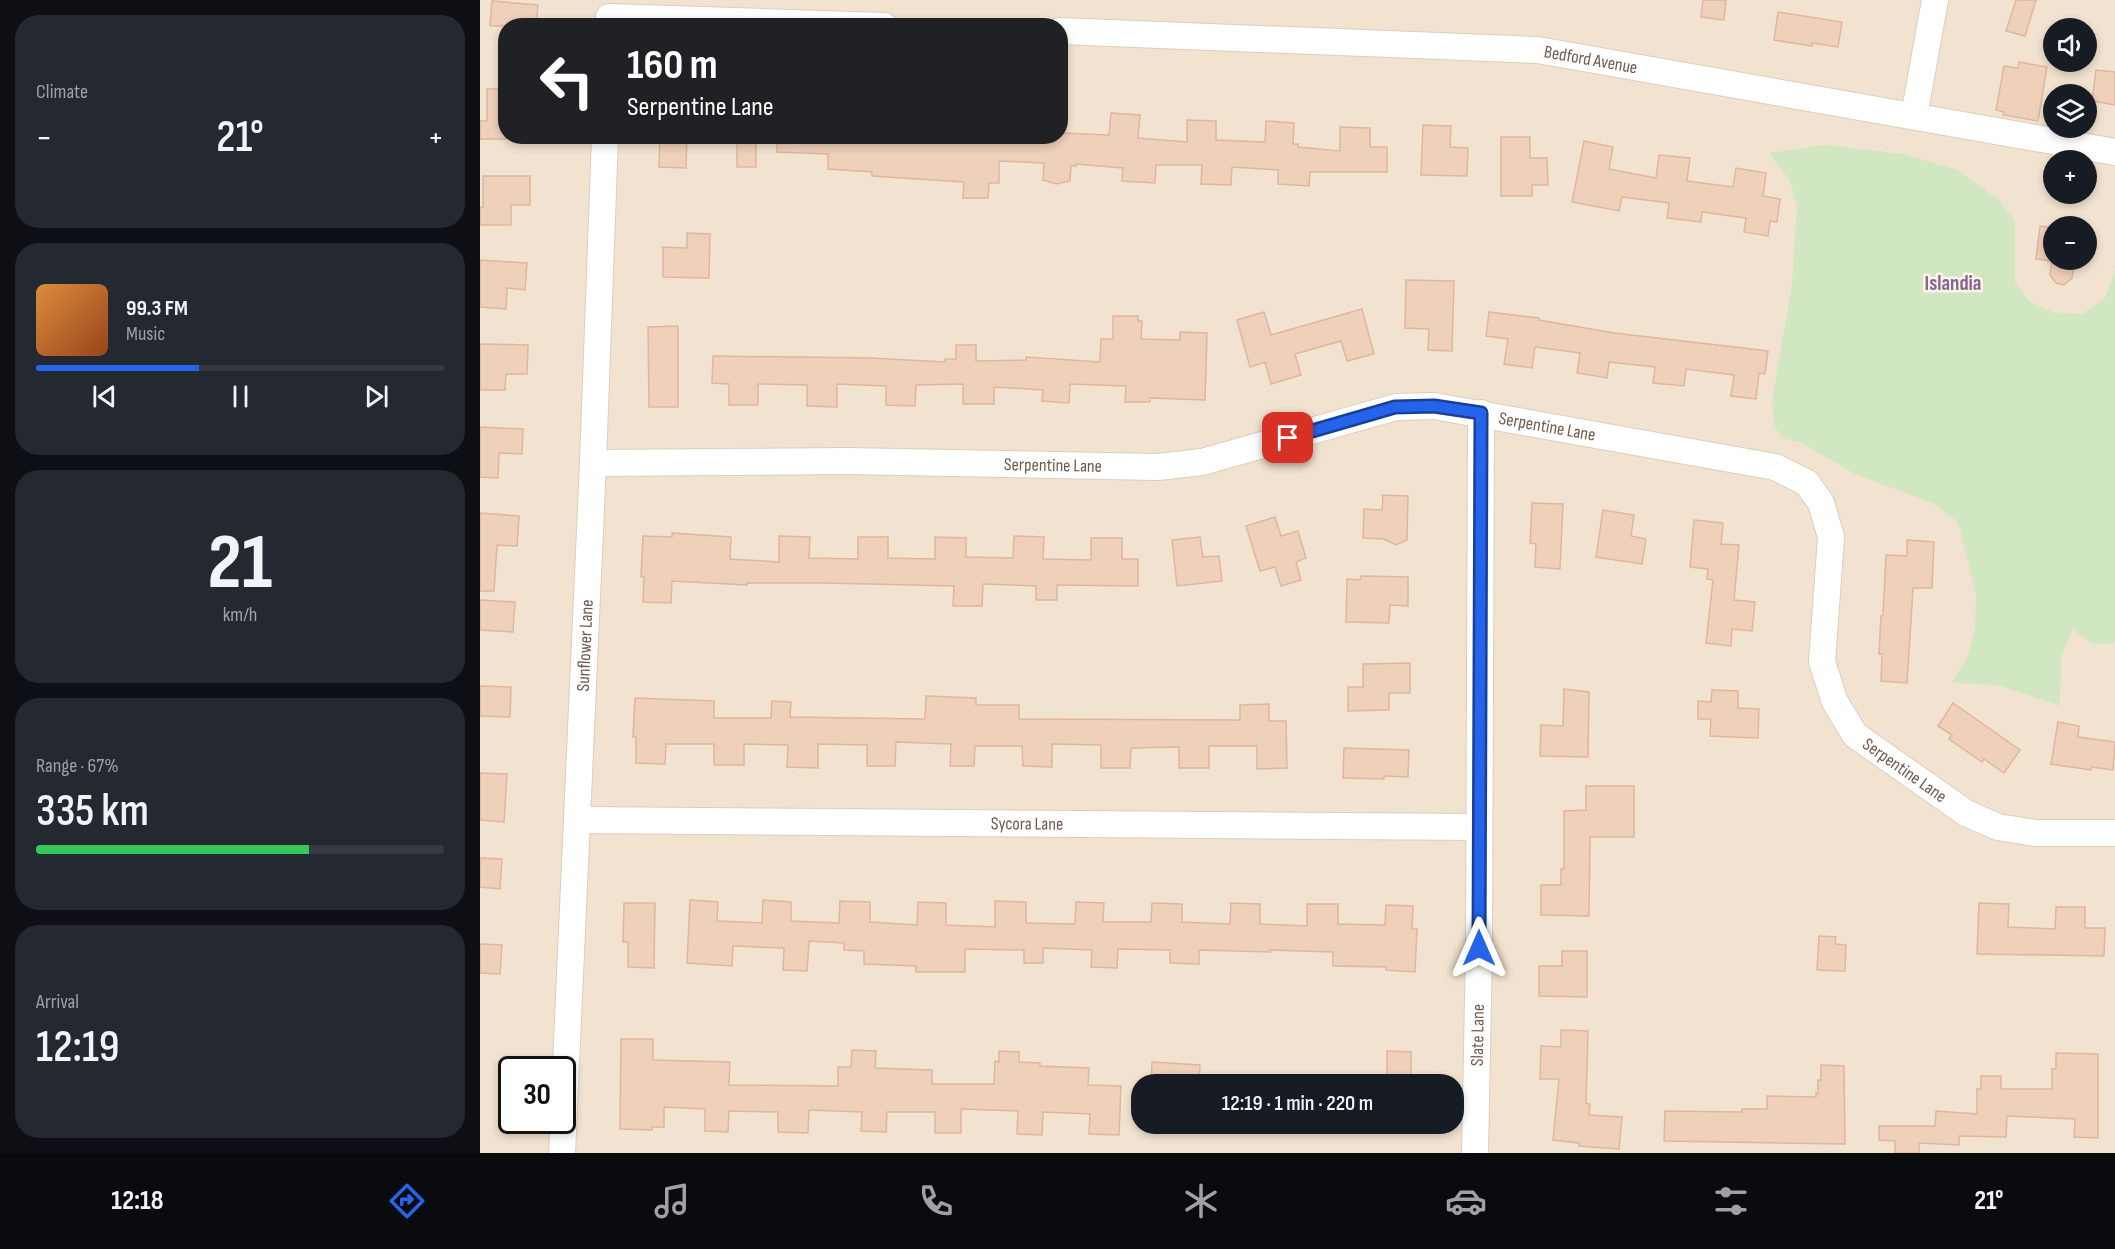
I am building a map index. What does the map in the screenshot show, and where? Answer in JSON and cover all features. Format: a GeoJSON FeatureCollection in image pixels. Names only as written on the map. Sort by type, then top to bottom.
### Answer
{"type":"FeatureCollection","features":[{"type":"Feature","properties":{"kind":"street"},"geometry":{"type":"LineString","coordinates":[[1914,116],[1935,0]]}},
{"type":"Feature","properties":{"kind":"street"},"geometry":{"type":"LineString","coordinates":[[609,14],[701,18]]}},
{"type":"Feature","properties":{"kind":"street","name":"Bedford Avenue"},"geometry":{"type":"LineString","coordinates":[[1068,31],[1538,50],[2115,152]]}},
{"type":"Feature","properties":{"kind":"street","name":"Sunflower Lane"},"geometry":{"type":"LineString","coordinates":[[562,1153],[605,144]]}},
{"type":"Feature","properties":{"kind":"street","name":"Serpentine Lane"},"geometry":{"type":"LineString","coordinates":[[593,463],[847,461],[1158,467],[1202,462],[1395,407],[1434,406],[1775,466],[1807,483],[1821,503],[1831,537],[1822,662],[1835,702],[1855,735],[1966,813],[1998,827],[2035,833],[2115,833]]}},
{"type":"Feature","properties":{"kind":"street","name":"Slate Lane"},"geometry":{"type":"LineString","coordinates":[[1475,1153],[1481,413]]}},
{"type":"Feature","properties":{"kind":"street","name":"Sycora Lane"},"geometry":{"type":"LineString","coordinates":[[577,820],[1478,827]]}},
{"type":"Feature","properties":{"kind":"shaded area"},"geometry":{"type":"Polygon","coordinates":[[[480,0],[2115,0],[2115,1153],[480,1153],[480,0]]]}},
{"type":"Feature","properties":{"kind":"green space"},"geometry":{"type":"Polygon","coordinates":[[[1826,145],[1903,154],[1958,170],[1998,199],[2015,222],[2015,282],[2029,301],[2055,313],[2082,314],[2105,298],[2115,270],[2115,642],[2092,643],[2073,629],[2061,656],[2060,706],[1998,685],[1951,683],[1966,661],[1975,630],[1976,594],[1958,522],[1934,504],[1855,474],[1802,443],[1782,438],[1775,427],[1772,401],[1792,284],[1797,206],[1790,181],[1769,153],[1826,145]]]}},
{"type":"Feature","properties":{"kind":"building"},"geometry":{"type":"Polygon","coordinates":[[[1703,0],[1726,0],[1724,20],[1701,17],[1703,0]]]}},
{"type":"Feature","properties":{"kind":"building"},"geometry":{"type":"Polygon","coordinates":[[[2016,0],[2036,0],[2025,36],[2006,31],[2016,0]]]}},
{"type":"Feature","properties":{"kind":"building"},"geometry":{"type":"Polygon","coordinates":[[[492,1],[538,5],[537,18],[498,18],[498,26],[490,26],[492,1]]]}},
{"type":"Feature","properties":{"kind":"building"},"geometry":{"type":"Polygon","coordinates":[[[1778,12],[1842,22],[1838,47],[1812,43],[1812,46],[1774,40],[1778,12]]]}},
{"type":"Feature","properties":{"kind":"building"},"geometry":{"type":"Polygon","coordinates":[[[2019,62],[2043,66],[2043,72],[2046,72],[2038,121],[2003,115],[2004,112],[1996,110],[2004,66],[2018,68],[2019,62]]]}},
{"type":"Feature","properties":{"kind":"building"},"geometry":{"type":"Polygon","coordinates":[[[2097,70],[2115,72],[2115,105],[2097,102],[2097,84],[2094,84],[2097,70]]]}},
{"type":"Feature","properties":{"kind":"building"},"geometry":{"type":"Polygon","coordinates":[[[487,89],[498,89],[498,139],[480,139],[480,121],[487,121],[487,89]]]}},
{"type":"Feature","properties":{"kind":"building"},"geometry":{"type":"Polygon","coordinates":[[[1111,113],[1140,115],[1138,138],[1187,142],[1187,120],[1216,121],[1216,140],[1265,142],[1266,121],[1294,123],[1293,144],[1298,144],[1298,147],[1340,151],[1340,127],[1370,128],[1370,147],[1387,147],[1387,172],[1310,172],[1309,186],[1278,184],[1278,170],[1232,167],[1231,185],[1201,184],[1202,165],[1156,165],[1155,183],[1122,181],[1123,168],[1076,164],[1076,166],[1071,166],[1070,181],[1056,184],[1043,180],[1044,163],[999,161],[999,183],[989,183],[988,198],[963,198],[964,182],[872,176],[872,172],[828,169],[828,154],[777,152],[777,144],[1068,144],[1068,133],[1109,135],[1111,113]]]}},
{"type":"Feature","properties":{"kind":"building"},"geometry":{"type":"Polygon","coordinates":[[[1423,125],[1451,126],[1450,147],[1468,148],[1467,176],[1421,175],[1423,125]]]}},
{"type":"Feature","properties":{"kind":"building"},"geometry":{"type":"Polygon","coordinates":[[[1501,137],[1530,137],[1530,158],[1547,158],[1548,185],[1532,185],[1532,196],[1501,196],[1501,137]]]}},
{"type":"Feature","properties":{"kind":"building"},"geometry":{"type":"Polygon","coordinates":[[[1584,141],[1613,147],[1609,169],[1656,178],[1659,155],[1690,158],[1687,181],[1733,187],[1736,168],[1766,173],[1763,196],[1780,199],[1777,222],[1770,221],[1768,236],[1744,232],[1746,218],[1702,212],[1701,222],[1667,218],[1669,203],[1622,197],[1619,211],[1572,202],[1584,141]]]}},
{"type":"Feature","properties":{"kind":"building"},"geometry":{"type":"Polygon","coordinates":[[[660,144],[687,144],[686,168],[659,167],[660,144]]]}},
{"type":"Feature","properties":{"kind":"building"},"geometry":{"type":"Polygon","coordinates":[[[737,144],[756,144],[756,167],[737,167],[737,144]]]}},
{"type":"Feature","properties":{"kind":"building"},"geometry":{"type":"Polygon","coordinates":[[[483,176],[530,176],[530,205],[511,205],[511,225],[480,225],[480,207],[483,207],[483,176]]]}},
{"type":"Feature","properties":{"kind":"building"},"geometry":{"type":"Polygon","coordinates":[[[2040,226],[2043,226],[2043,260],[2036,259],[2040,226]]]}},
{"type":"Feature","properties":{"kind":"building"},"geometry":{"type":"Polygon","coordinates":[[[687,233],[710,234],[709,278],[663,277],[663,247],[687,248],[687,233]]]}},
{"type":"Feature","properties":{"kind":"building"},"geometry":{"type":"Polygon","coordinates":[[[480,260],[527,263],[525,290],[507,288],[506,309],[480,307],[480,260]]]}},
{"type":"Feature","properties":{"kind":"building"},"geometry":{"type":"Polygon","coordinates":[[[2051,270],[2073,270],[2072,278],[2064,285],[2056,283],[2050,275],[2051,270]]]}},
{"type":"Feature","properties":{"kind":"building"},"geometry":{"type":"Polygon","coordinates":[[[1406,280],[1454,281],[1452,351],[1428,350],[1429,329],[1405,328],[1406,280]]]}},
{"type":"Feature","properties":{"kind":"building"},"geometry":{"type":"Polygon","coordinates":[[[1362,309],[1374,354],[1347,361],[1341,341],[1295,354],[1301,375],[1271,384],[1265,362],[1250,367],[1237,320],[1264,312],[1271,335],[1362,309]]]}},
{"type":"Feature","properties":{"kind":"building"},"geometry":{"type":"Polygon","coordinates":[[[1489,312],[1539,318],[1539,320],[1614,333],[1768,351],[1765,374],[1759,373],[1756,399],[1731,396],[1734,375],[1686,369],[1684,386],[1653,383],[1655,367],[1609,362],[1607,378],[1577,373],[1580,353],[1535,347],[1532,368],[1504,364],[1508,339],[1486,336],[1489,312]]]}},
{"type":"Feature","properties":{"kind":"building"},"geometry":{"type":"Polygon","coordinates":[[[1113,316],[1138,316],[1138,321],[1142,321],[1141,339],[1180,340],[1180,332],[1207,333],[1205,400],[1150,398],[1150,402],[1125,402],[1126,386],[1070,384],[1069,403],[1042,401],[1043,390],[994,387],[994,404],[963,404],[963,384],[916,385],[915,406],[886,405],[886,386],[837,384],[837,407],[807,406],[807,385],[758,384],[758,405],[729,405],[729,384],[712,383],[713,356],[870,358],[945,362],[945,359],[956,359],[956,345],[976,345],[976,361],[1026,360],[1026,357],[1100,362],[1101,339],[1113,339],[1113,316]]]}},
{"type":"Feature","properties":{"kind":"building"},"geometry":{"type":"Polygon","coordinates":[[[678,326],[678,407],[649,407],[648,327],[678,326]]]}},
{"type":"Feature","properties":{"kind":"building"},"geometry":{"type":"Polygon","coordinates":[[[480,344],[528,345],[527,374],[506,374],[505,390],[480,390],[480,344]]]}},
{"type":"Feature","properties":{"kind":"building"},"geometry":{"type":"Polygon","coordinates":[[[480,427],[523,429],[522,454],[499,453],[498,478],[480,477],[480,427]]]}},
{"type":"Feature","properties":{"kind":"building"},"geometry":{"type":"Polygon","coordinates":[[[1383,495],[1408,496],[1407,540],[1396,545],[1384,539],[1363,538],[1364,509],[1382,510],[1383,495]]]}},
{"type":"Feature","properties":{"kind":"building"},"geometry":{"type":"Polygon","coordinates":[[[1532,503],[1563,504],[1560,569],[1535,567],[1536,544],[1530,543],[1532,503]]]}},
{"type":"Feature","properties":{"kind":"building"},"geometry":{"type":"Polygon","coordinates":[[[1603,510],[1634,515],[1631,536],[1646,539],[1642,564],[1596,557],[1603,510]]]}},
{"type":"Feature","properties":{"kind":"building"},"geometry":{"type":"Polygon","coordinates":[[[480,513],[519,516],[517,546],[497,545],[494,591],[480,591],[480,513]]]}},
{"type":"Feature","properties":{"kind":"building"},"geometry":{"type":"Polygon","coordinates":[[[1275,517],[1281,536],[1298,531],[1306,558],[1296,562],[1301,580],[1281,586],[1275,567],[1260,571],[1246,526],[1275,517]]]}},
{"type":"Feature","properties":{"kind":"building"},"geometry":{"type":"Polygon","coordinates":[[[1694,520],[1723,523],[1721,544],[1739,545],[1734,600],[1755,602],[1752,631],[1732,629],[1731,646],[1706,643],[1713,580],[1707,579],[1708,569],[1690,567],[1694,520]]]}},
{"type":"Feature","properties":{"kind":"building"},"geometry":{"type":"Polygon","coordinates":[[[672,533],[731,537],[730,559],[779,562],[779,536],[810,537],[809,558],[858,559],[858,537],[888,537],[888,558],[935,559],[935,537],[966,538],[966,557],[1013,558],[1014,536],[1044,537],[1043,559],[1091,560],[1091,538],[1122,538],[1122,559],[1138,559],[1138,586],[1057,585],[1057,600],[1036,600],[1036,586],[983,584],[982,606],[953,606],[954,586],[826,583],[747,583],[747,585],[672,581],[671,603],[643,602],[644,577],[641,577],[643,536],[672,537],[672,533]]]}},
{"type":"Feature","properties":{"kind":"building"},"geometry":{"type":"Polygon","coordinates":[[[1200,537],[1203,557],[1219,556],[1222,581],[1177,586],[1172,540],[1200,537]]]}},
{"type":"Feature","properties":{"kind":"building"},"geometry":{"type":"Polygon","coordinates":[[[1907,540],[1934,542],[1932,588],[1913,588],[1907,683],[1881,681],[1882,654],[1879,654],[1886,555],[1907,556],[1907,540]]]}},
{"type":"Feature","properties":{"kind":"building"},"geometry":{"type":"Polygon","coordinates":[[[1361,576],[1408,577],[1408,606],[1390,605],[1389,623],[1346,622],[1347,579],[1360,580],[1361,576]]]}},
{"type":"Feature","properties":{"kind":"building"},"geometry":{"type":"Polygon","coordinates":[[[480,600],[515,602],[513,632],[480,630],[480,600]]]}},
{"type":"Feature","properties":{"kind":"building"},"geometry":{"type":"Polygon","coordinates":[[[1410,663],[1410,693],[1389,693],[1389,710],[1348,711],[1348,687],[1363,687],[1363,664],[1410,663]]]}},
{"type":"Feature","properties":{"kind":"building"},"geometry":{"type":"Polygon","coordinates":[[[480,686],[511,687],[510,717],[480,716],[480,686]]]}},
{"type":"Feature","properties":{"kind":"building"},"geometry":{"type":"Polygon","coordinates":[[[1564,689],[1589,692],[1588,757],[1540,756],[1541,725],[1563,726],[1564,689]]]}},
{"type":"Feature","properties":{"kind":"building"},"geometry":{"type":"Polygon","coordinates":[[[1712,690],[1738,691],[1738,708],[1759,709],[1758,738],[1710,736],[1711,719],[1698,719],[1698,701],[1711,702],[1712,690]]]}},
{"type":"Feature","properties":{"kind":"building"},"geometry":{"type":"Polygon","coordinates":[[[926,696],[976,698],[976,705],[1019,705],[1019,719],[1240,720],[1240,705],[1269,704],[1269,721],[1286,721],[1287,768],[1257,769],[1257,746],[1209,746],[1209,768],[1179,768],[1179,747],[1131,748],[1130,768],[1101,768],[1101,745],[1052,744],[1052,767],[1023,766],[1022,746],[975,746],[974,766],[950,766],[951,744],[896,742],[895,766],[867,766],[867,745],[818,744],[818,768],[787,767],[788,745],[744,744],[744,765],[714,765],[714,744],[666,744],[665,764],[636,763],[636,737],[633,737],[635,698],[714,701],[714,718],[771,718],[772,701],[791,702],[790,717],[925,719],[926,696]]]}},
{"type":"Feature","properties":{"kind":"building"},"geometry":{"type":"Polygon","coordinates":[[[1953,703],[2020,750],[2004,773],[1984,759],[1982,762],[1949,739],[1952,735],[1938,726],[1953,703]]]}},
{"type":"Feature","properties":{"kind":"building"},"geometry":{"type":"Polygon","coordinates":[[[2058,722],[2079,726],[2078,737],[2115,742],[2113,770],[2092,767],[2091,770],[2051,764],[2058,722]]]}},
{"type":"Feature","properties":{"kind":"building"},"geometry":{"type":"Polygon","coordinates":[[[1344,748],[1409,750],[1408,777],[1343,778],[1344,748]]]}},
{"type":"Feature","properties":{"kind":"building"},"geometry":{"type":"Polygon","coordinates":[[[480,773],[507,774],[504,822],[480,820],[480,773]]]}},
{"type":"Feature","properties":{"kind":"building"},"geometry":{"type":"Polygon","coordinates":[[[1586,786],[1634,786],[1634,837],[1590,837],[1589,916],[1541,915],[1541,885],[1561,885],[1561,869],[1564,869],[1564,811],[1586,810],[1586,786]]]}},
{"type":"Feature","properties":{"kind":"building"},"geometry":{"type":"Polygon","coordinates":[[[480,858],[502,859],[500,889],[480,887],[480,858]]]}},
{"type":"Feature","properties":{"kind":"building"},"geometry":{"type":"Polygon","coordinates":[[[690,900],[718,902],[717,921],[762,923],[763,900],[791,902],[791,921],[839,923],[840,901],[870,902],[870,922],[917,925],[918,902],[946,903],[946,925],[995,927],[995,901],[1026,902],[1026,923],[1075,924],[1076,902],[1104,903],[1103,922],[1151,922],[1152,903],[1182,904],[1182,922],[1230,924],[1231,903],[1260,904],[1260,924],[1307,926],[1307,904],[1338,904],[1338,924],[1385,925],[1386,905],[1413,906],[1412,929],[1417,929],[1415,972],[1386,970],[1386,967],[1333,966],[1333,952],[1270,950],[1270,952],[1199,950],[1199,964],[1170,963],[1170,950],[1118,949],[1117,968],[1091,967],[1092,950],[1043,948],[1043,963],[1024,963],[1024,950],[965,949],[965,972],[916,972],[916,966],[864,964],[864,951],[844,950],[844,943],[809,941],[807,971],[783,970],[784,948],[733,946],[732,966],[687,963],[690,900]]]}},
{"type":"Feature","properties":{"kind":"building"},"geometry":{"type":"Polygon","coordinates":[[[624,903],[655,903],[654,968],[628,967],[628,942],[623,942],[624,903]]]}},
{"type":"Feature","properties":{"kind":"building"},"geometry":{"type":"Polygon","coordinates":[[[1979,903],[2009,904],[2008,927],[2055,929],[2056,907],[2085,907],[2085,928],[2105,928],[2104,956],[1977,954],[1979,903]]]}},
{"type":"Feature","properties":{"kind":"building"},"geometry":{"type":"Polygon","coordinates":[[[1819,936],[1836,937],[1835,944],[1846,945],[1845,971],[1817,970],[1819,936]]]}},
{"type":"Feature","properties":{"kind":"building"},"geometry":{"type":"Polygon","coordinates":[[[480,944],[502,945],[500,974],[480,973],[480,944]]]}},
{"type":"Feature","properties":{"kind":"building"},"geometry":{"type":"Polygon","coordinates":[[[1562,951],[1587,951],[1587,997],[1539,996],[1539,966],[1562,966],[1562,951]]]}},
{"type":"Feature","properties":{"kind":"building"},"geometry":{"type":"Polygon","coordinates":[[[1561,1030],[1588,1031],[1586,1103],[1590,1104],[1589,1115],[1622,1117],[1619,1149],[1579,1146],[1579,1143],[1553,1140],[1559,1079],[1540,1079],[1541,1046],[1561,1047],[1561,1030]]]}},
{"type":"Feature","properties":{"kind":"building"},"geometry":{"type":"Polygon","coordinates":[[[621,1039],[653,1039],[653,1060],[730,1062],[729,1085],[838,1086],[838,1067],[851,1067],[852,1050],[876,1051],[875,1068],[932,1070],[932,1084],[994,1084],[995,1061],[999,1062],[999,1051],[1019,1052],[1019,1062],[1040,1063],[1040,1066],[1089,1068],[1088,1085],[1121,1086],[1119,1135],[1089,1134],[1090,1114],[1043,1112],[1042,1135],[1017,1134],[1018,1111],[961,1109],[961,1133],[935,1133],[935,1112],[887,1112],[886,1132],[861,1131],[862,1112],[809,1110],[808,1133],[778,1132],[778,1112],[729,1111],[728,1132],[705,1131],[705,1109],[664,1107],[664,1127],[652,1127],[652,1130],[620,1129],[621,1039]]]}},
{"type":"Feature","properties":{"kind":"building"},"geometry":{"type":"Polygon","coordinates":[[[1387,1051],[1411,1052],[1411,1074],[1387,1074],[1387,1051]]]}},
{"type":"Feature","properties":{"kind":"building"},"geometry":{"type":"Polygon","coordinates":[[[2056,1053],[2098,1054],[2098,1138],[2074,1137],[2075,1119],[2007,1116],[2006,1137],[1959,1136],[1959,1145],[1919,1143],[1919,1153],[1895,1153],[1895,1141],[1879,1140],[1879,1126],[1935,1126],[1936,1111],[1977,1114],[1977,1089],[1981,1089],[1981,1076],[2001,1076],[2001,1089],[2052,1089],[2052,1069],[2056,1069],[2056,1053]]]}},
{"type":"Feature","properties":{"kind":"building"},"geometry":{"type":"Polygon","coordinates":[[[1152,1062],[1200,1065],[1200,1074],[1151,1074],[1152,1062]]]}},
{"type":"Feature","properties":{"kind":"building"},"geometry":{"type":"Polygon","coordinates":[[[1821,1065],[1844,1066],[1845,1144],[1664,1141],[1665,1111],[1742,1112],[1742,1109],[1767,1109],[1767,1096],[1816,1097],[1818,1080],[1821,1080],[1821,1065]]]}},
{"type":"Feature","properties":{"kind":"district","name":"Islandia"},"geometry":{"type":"Point","coordinates":[1953,283]}},
{"type":"Feature","properties":{"kind":"route"},"geometry":{"type":"LineString","coordinates":[[1288,438],[1395,407],[1434,406],[1481,413],[1479,948]]}}]}
